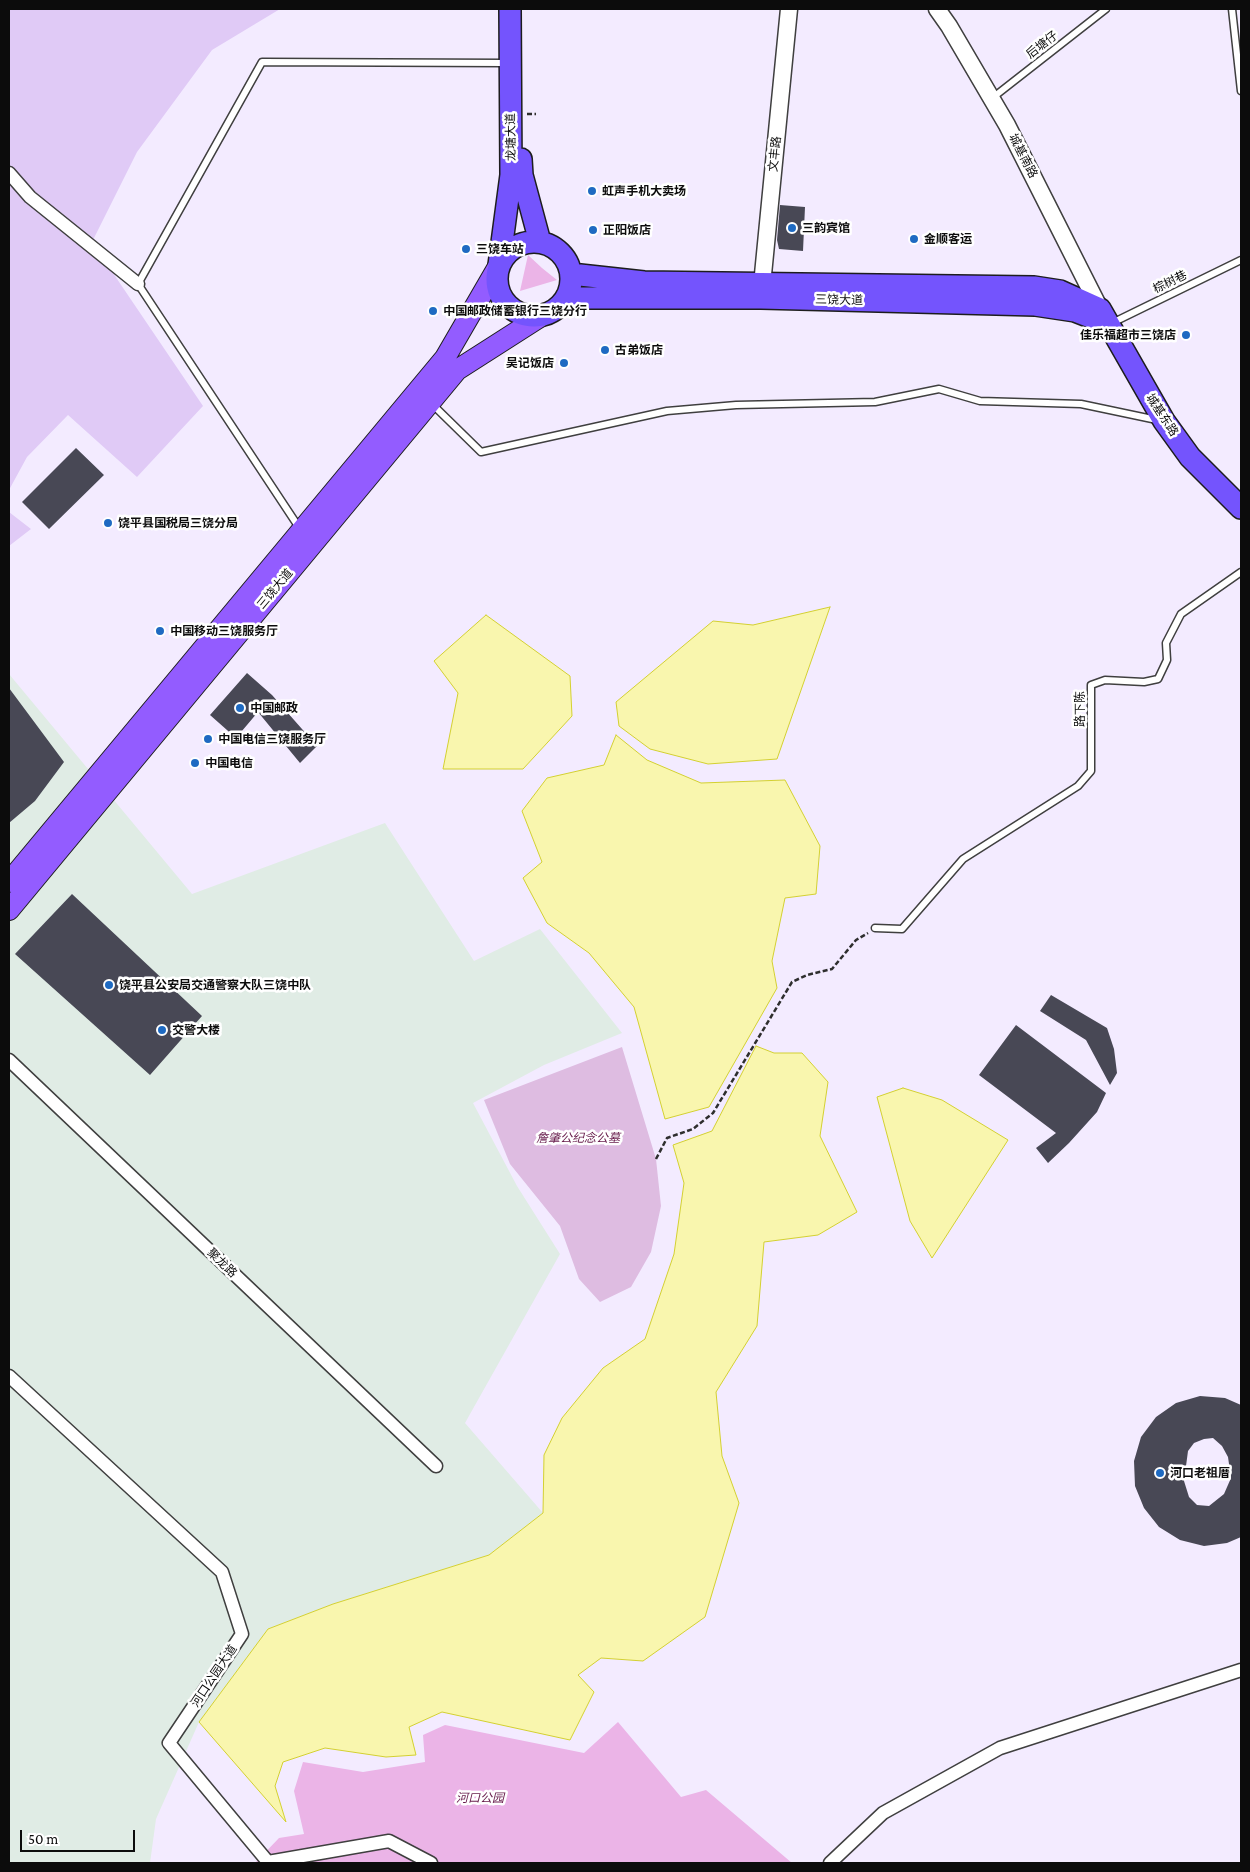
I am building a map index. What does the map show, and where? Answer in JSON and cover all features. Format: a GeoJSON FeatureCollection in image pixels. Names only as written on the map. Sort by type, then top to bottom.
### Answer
{"type":"FeatureCollection","features":[{"type":"Feature","properties":{"kind":"highway","name":"龙塘大道"},"geometry":{"type":"LineString","coordinates":[[498,265],[516,175],[515,63],[510,9]]}},
{"type":"Feature","properties":{"kind":"highway","name":"龙塘大道"},"geometry":{"type":"LineString","coordinates":[[515,63],[520,9]]}},
{"type":"Feature","properties":{"kind":"highway","name":"龙塘大道"},"geometry":{"type":"LineString","coordinates":[[516,175],[540,242]]}},
{"type":"Feature","properties":{"kind":"highway"},"geometry":{"type":"LineString","coordinates":[[527,242],[540,242],[552,246],[562,254],[568,263],[571,284],[566,298],[553,311],[543,315],[526,315],[510,308],[497,289],[498,265],[505,254],[515,246],[527,242]]}},
{"type":"Feature","properties":{"kind":"highway","name":"三饶大道"},"geometry":{"type":"LineString","coordinates":[[571,274],[643,290]]}},
{"type":"Feature","properties":{"kind":"highway","name":"三饶大道"},"geometry":{"type":"LineString","coordinates":[[566,298],[643,290],[1034,287],[1068,294],[1104,317]]}},
{"type":"Feature","properties":{"kind":"highway","name":"三饶大道"},"geometry":{"type":"LineString","coordinates":[[761,290],[1036,305],[1104,317]]}},
{"type":"Feature","properties":{"kind":"highway","name":"城基东路"},"geometry":{"type":"LineString","coordinates":[[1104,317],[1164,421],[1190,457],[1241,508]]}},
{"type":"Feature","properties":{"kind":"main road","name":"三饶大道"},"geometry":{"type":"LineString","coordinates":[[9,882],[307,538],[430,402],[451,364],[498,265]]}},
{"type":"Feature","properties":{"kind":"main road","name":"三饶大道"},"geometry":{"type":"LineString","coordinates":[[9,910],[307,538],[451,364],[543,315]]}},
{"type":"Feature","properties":{"kind":"street","name":"文丰路"},"geometry":{"type":"LineString","coordinates":[[761,290],[789,9]]}},
{"type":"Feature","properties":{"kind":"street","name":"城基南路"},"geometry":{"type":"LineString","coordinates":[[937,9],[1007,125],[1104,317]]}},
{"type":"Feature","properties":{"kind":"street"},"geometry":{"type":"LineString","coordinates":[[9,173],[30,197],[138,284]]}},
{"type":"Feature","properties":{"kind":"street"},"geometry":{"type":"LineString","coordinates":[[1068,294],[1076,287],[1080,271]]}},
{"type":"Feature","properties":{"kind":"street","name":"聚龙路"},"geometry":{"type":"LineString","coordinates":[[9,1060],[436,1466]]}},
{"type":"Feature","properties":{"kind":"street","name":"河口公园大道"},"geometry":{"type":"LineString","coordinates":[[9,1376],[222,1572],[242,1634],[169,1743],[268,1862],[389,1841],[431,1863]]}},
{"type":"Feature","properties":{"kind":"street"},"geometry":{"type":"LineString","coordinates":[[830,1863],[883,1813],[1000,1748],[1241,1670]]}},
{"type":"Feature","properties":{"kind":"lane","name":"后塘仔"},"geometry":{"type":"LineString","coordinates":[[991,99],[1106,9]]}},
{"type":"Feature","properties":{"kind":"lane"},"geometry":{"type":"LineString","coordinates":[[1232,9],[1241,91]]}},
{"type":"Feature","properties":{"kind":"lane"},"geometry":{"type":"LineString","coordinates":[[307,538],[138,284],[262,62],[515,63]]}},
{"type":"Feature","properties":{"kind":"lane","name":"棕树巷"},"geometry":{"type":"LineString","coordinates":[[1104,317],[1241,260]]}},
{"type":"Feature","properties":{"kind":"lane"},"geometry":{"type":"LineString","coordinates":[[430,402],[481,452],[667,411],[736,405],[876,402],[939,389],[980,401],[1081,404],[1164,421]]}},
{"type":"Feature","properties":{"kind":"lane","name":"路下陈"},"geometry":{"type":"LineString","coordinates":[[876,928],[902,929],[963,859],[1078,786],[1091,771],[1091,686],[1105,680],[1144,682],[1158,679],[1167,660],[1166,643],[1181,614],[1241,572]]}},
{"type":"Feature","properties":{"kind":"path"},"geometry":{"type":"LineString","coordinates":[[656,1159],[667,1138],[693,1130],[713,1114],[792,982],[807,975],[832,969],[856,940],[876,928]]}},
{"type":"Feature","properties":{"kind":"shaded area"},"geometry":{"type":"Polygon","coordinates":[[[9,9],[280,9],[212,50],[137,152],[92,242],[203,406],[137,477],[68,415],[27,457],[9,490],[9,9]]]}},
{"type":"Feature","properties":{"kind":"shaded area"},"geometry":{"type":"Polygon","coordinates":[[[9,512],[31,529],[9,546],[9,512]]]}},
{"type":"Feature","properties":{"kind":"shaded area"},"geometry":{"type":"Polygon","coordinates":[[[830,607],[777,759],[708,764],[650,749],[619,726],[616,702],[713,621],[753,625],[830,607]]]}},
{"type":"Feature","properties":{"kind":"shaded area"},"geometry":{"type":"Polygon","coordinates":[[[486,615],[570,676],[572,716],[523,769],[443,769],[458,693],[434,661],[486,615]]]}},
{"type":"Feature","properties":{"kind":"shaded area"},"geometry":{"type":"Polygon","coordinates":[[[9,674],[192,894],[385,823],[474,961],[540,929],[622,1033],[544,1065],[473,1103],[517,1186],[560,1254],[465,1423],[543,1513],[489,1555],[333,1604],[268,1629],[199,1722],[156,1819],[150,1863],[9,1863],[9,674]]]}},
{"type":"Feature","properties":{"kind":"shaded area"},"geometry":{"type":"Polygon","coordinates":[[[616,735],[647,760],[701,783],[785,780],[820,846],[816,894],[785,898],[772,961],[777,988],[709,1107],[665,1119],[634,1007],[589,953],[547,923],[523,878],[542,862],[522,811],[547,778],[604,765],[616,735]]]}},
{"type":"Feature","properties":{"kind":"shaded area"},"geometry":{"type":"Polygon","coordinates":[[[756,1046],[774,1053],[802,1053],[828,1082],[820,1136],[857,1212],[818,1235],[764,1242],[757,1326],[716,1392],[722,1456],[739,1503],[705,1617],[643,1661],[601,1658],[578,1675],[594,1692],[570,1740],[442,1712],[409,1727],[416,1755],[386,1757],[325,1748],[283,1762],[275,1786],[286,1822],[199,1722],[268,1629],[333,1604],[489,1555],[543,1513],[544,1455],[562,1418],[603,1368],[645,1339],[674,1254],[684,1183],[673,1145],[712,1131],[756,1046]]]}},
{"type":"Feature","properties":{"kind":"shaded area"},"geometry":{"type":"Polygon","coordinates":[[[903,1088],[942,1100],[1008,1140],[932,1258],[910,1221],[877,1097],[903,1088]]]}},
{"type":"Feature","properties":{"kind":"green space"},"geometry":{"type":"Polygon","coordinates":[[[528,255],[542,268],[557,280],[520,291],[528,255]]]}},
{"type":"Feature","properties":{"kind":"green space","name":"詹肇公纪念公墓"},"geometry":{"type":"Polygon","coordinates":[[[622,1047],[656,1159],[661,1206],[651,1252],[631,1287],[600,1302],[579,1279],[560,1226],[510,1164],[484,1100],[622,1047]]]}},
{"type":"Feature","properties":{"kind":"green space","name":"河口公园"},"geometry":{"type":"Polygon","coordinates":[[[618,1722],[681,1797],[706,1790],[792,1863],[255,1863],[279,1838],[304,1834],[294,1791],[303,1762],[363,1772],[425,1762],[423,1735],[445,1725],[584,1753],[618,1722]]]}},
{"type":"Feature","properties":{"kind":"building"},"geometry":{"type":"Polygon","coordinates":[[[780,205],[805,207],[803,251],[779,249],[777,240],[780,205]]]}},
{"type":"Feature","properties":{"kind":"building"},"geometry":{"type":"Polygon","coordinates":[[[76,448],[104,475],[49,529],[22,502],[76,448]]]}},
{"type":"Feature","properties":{"kind":"building"},"geometry":{"type":"Polygon","coordinates":[[[247,673],[272,695],[317,746],[300,763],[258,712],[236,738],[210,715],[247,673]]]}},
{"type":"Feature","properties":{"kind":"building"},"geometry":{"type":"Polygon","coordinates":[[[9,688],[64,762],[35,801],[9,823],[9,688]]]}},
{"type":"Feature","properties":{"kind":"building","name":"饶平县公安局交通警察大队三饶中队"},"geometry":{"type":"Polygon","coordinates":[[[72,894],[202,1016],[150,1075],[15,954],[72,894]]]}},
{"type":"Feature","properties":{"kind":"building"},"geometry":{"type":"Polygon","coordinates":[[[1051,995],[1107,1028],[1114,1049],[1117,1073],[1110,1085],[1086,1040],[1040,1011],[1051,995]]]}},
{"type":"Feature","properties":{"kind":"building"},"geometry":{"type":"Polygon","coordinates":[[[1016,1025],[1106,1093],[1097,1112],[1048,1163],[1036,1148],[1056,1133],[979,1075],[1016,1025]]]}},
{"type":"Feature","properties":{"kind":"building","name":"河口老祖厝"},"geometry":{"type":"Polygon","coordinates":[[[1200,1396],[1225,1398],[1241,1405],[1241,1537],[1227,1543],[1204,1546],[1180,1540],[1159,1527],[1144,1508],[1135,1486],[1134,1461],[1141,1437],[1156,1417],[1176,1403],[1200,1396]],[[1213,1438],[1204,1439],[1194,1443],[1188,1451],[1184,1481],[1189,1497],[1197,1505],[1209,1506],[1224,1494],[1231,1478],[1228,1457],[1222,1446],[1213,1438]]]}},
{"type":"Feature","properties":{"kind":"place","name":"虹声手机大卖场"},"geometry":{"type":"Point","coordinates":[592,191]}},
{"type":"Feature","properties":{"kind":"place","name":"三韵宾馆"},"geometry":{"type":"Point","coordinates":[792,228]}},
{"type":"Feature","properties":{"kind":"place","name":"正阳饭店"},"geometry":{"type":"Point","coordinates":[593,230]}},
{"type":"Feature","properties":{"kind":"place","name":"金顺客运"},"geometry":{"type":"Point","coordinates":[914,239]}},
{"type":"Feature","properties":{"kind":"place","name":"三饶车站"},"geometry":{"type":"Point","coordinates":[466,249]}},
{"type":"Feature","properties":{"kind":"place","name":"中国邮政储蓄银行三饶分行"},"geometry":{"type":"Point","coordinates":[433,311]}},
{"type":"Feature","properties":{"kind":"place","name":"佳乐福超市三饶店"},"geometry":{"type":"Point","coordinates":[1186,335]}},
{"type":"Feature","properties":{"kind":"place","name":"古弟饭店"},"geometry":{"type":"Point","coordinates":[605,350]}},
{"type":"Feature","properties":{"kind":"place","name":"吴记饭店"},"geometry":{"type":"Point","coordinates":[564,363]}},
{"type":"Feature","properties":{"kind":"place","name":"饶平县国税局三饶分局"},"geometry":{"type":"Point","coordinates":[108,523]}},
{"type":"Feature","properties":{"kind":"place","name":"中国移动三饶服务厅"},"geometry":{"type":"Point","coordinates":[160,631]}},
{"type":"Feature","properties":{"kind":"place","name":"中国邮政"},"geometry":{"type":"Point","coordinates":[240,708]}},
{"type":"Feature","properties":{"kind":"place","name":"中国电信三饶服务厅"},"geometry":{"type":"Point","coordinates":[208,739]}},
{"type":"Feature","properties":{"kind":"place","name":"中国电信"},"geometry":{"type":"Point","coordinates":[195,763]}},
{"type":"Feature","properties":{"kind":"place","name":"饶平县公安局交通警察大队三饶中队"},"geometry":{"type":"Point","coordinates":[109,985]}},
{"type":"Feature","properties":{"kind":"place","name":"交警大楼"},"geometry":{"type":"Point","coordinates":[162,1030]}},
{"type":"Feature","properties":{"kind":"place","name":"河口老祖厝"},"geometry":{"type":"Point","coordinates":[1160,1473]}}]}
